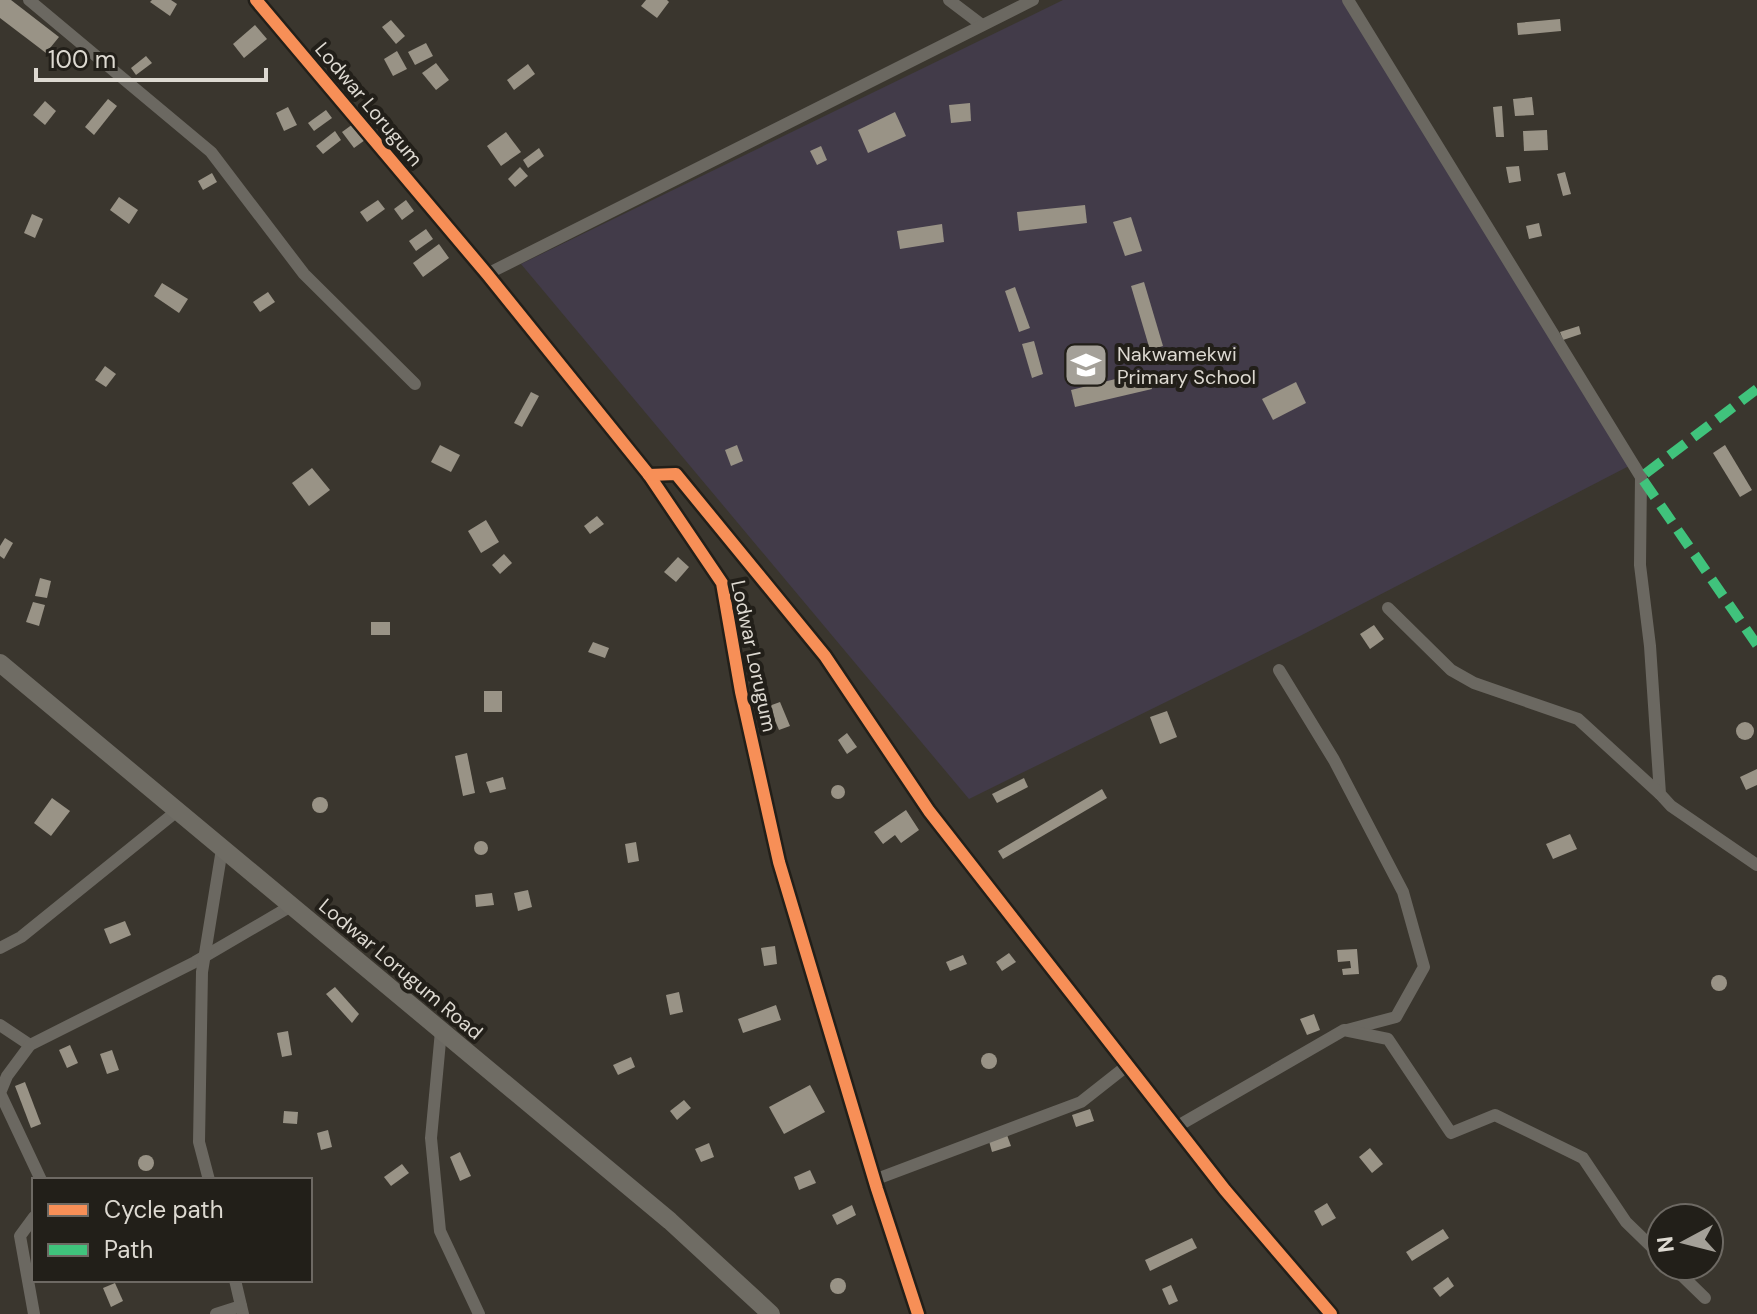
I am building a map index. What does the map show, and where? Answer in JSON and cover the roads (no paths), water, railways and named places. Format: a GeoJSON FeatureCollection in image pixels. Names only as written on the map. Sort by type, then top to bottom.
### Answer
{"type":"FeatureCollection","features":[{"type":"Feature","properties":{"kind":"main road","name":"Lodwar Lorugum Road"},"geometry":{"type":"LineString","coordinates":[[0,663],[670,1221],[771,1314]]}},
{"type":"Feature","properties":{"kind":"street"},"geometry":{"type":"LineString","coordinates":[[29,0],[211,152],[304,274],[415,384]]}},
{"type":"Feature","properties":{"kind":"street","name":"Lodwar Lorugum"},"geometry":{"type":"LineString","coordinates":[[256,0],[487,274],[649,475],[722,583],[741,692],[779,862],[874,1180],[918,1314]]}},
{"type":"Feature","properties":{"kind":"street"},"geometry":{"type":"LineString","coordinates":[[949,0],[982,25]]}},
{"type":"Feature","properties":{"kind":"street"},"geometry":{"type":"LineString","coordinates":[[487,274],[1033,0]]}},
{"type":"Feature","properties":{"kind":"street"},"geometry":{"type":"LineString","coordinates":[[1348,0],[1641,477],[1640,565],[1650,646],[1660,794]]}},
{"type":"Feature","properties":{"kind":"street"},"geometry":{"type":"LineString","coordinates":[[649,475],[676,474],[815,644],[929,811],[1225,1190],[1331,1314]]}},
{"type":"Feature","properties":{"kind":"street"},"geometry":{"type":"LineString","coordinates":[[1388,608],[1451,670],[1474,683],[1578,719],[1671,806],[1757,865]]}},
{"type":"Feature","properties":{"kind":"street"},"geometry":{"type":"LineString","coordinates":[[1176,1127],[1344,1030],[1396,1017],[1424,967],[1403,892],[1334,760],[1279,670]]}},
{"type":"Feature","properties":{"kind":"street"},"geometry":{"type":"LineString","coordinates":[[0,948],[21,937],[177,811]]}},
{"type":"Feature","properties":{"kind":"street"},"geometry":{"type":"LineString","coordinates":[[208,1178],[199,1142],[202,972],[222,849]]}},
{"type":"Feature","properties":{"kind":"street"},"geometry":{"type":"LineString","coordinates":[[40,1178],[0,1093],[7,1076],[30,1045],[90,1017],[291,906]]}},
{"type":"Feature","properties":{"kind":"street"},"geometry":{"type":"LineString","coordinates":[[0,1025],[30,1045]]}},
{"type":"Feature","properties":{"kind":"street"},"geometry":{"type":"LineString","coordinates":[[1344,1030],[1388,1039],[1451,1133],[1495,1115],[1583,1158],[1626,1222],[1645,1240]]}},
{"type":"Feature","properties":{"kind":"street"},"geometry":{"type":"LineString","coordinates":[[441,1031],[431,1138],[440,1231],[479,1314]]}},
{"type":"Feature","properties":{"kind":"street"},"geometry":{"type":"LineString","coordinates":[[874,1180],[1081,1102],[1128,1065]]}},
{"type":"Feature","properties":{"kind":"street"},"geometry":{"type":"LineString","coordinates":[[32,1220],[20,1236],[34,1314]]}},
{"type":"Feature","properties":{"kind":"street"},"geometry":{"type":"LineString","coordinates":[[216,1314],[242,1310],[235,1282]]}},
{"type":"Feature","properties":{"kind":"street"},"geometry":{"type":"LineString","coordinates":[[1688,1282],[1705,1298]]}},
{"type":"Feature","properties":{"kind":"place","name":"Nakwamekwi Primary School"},"geometry":{"type":"Point","coordinates":[1086,365]}}]}
